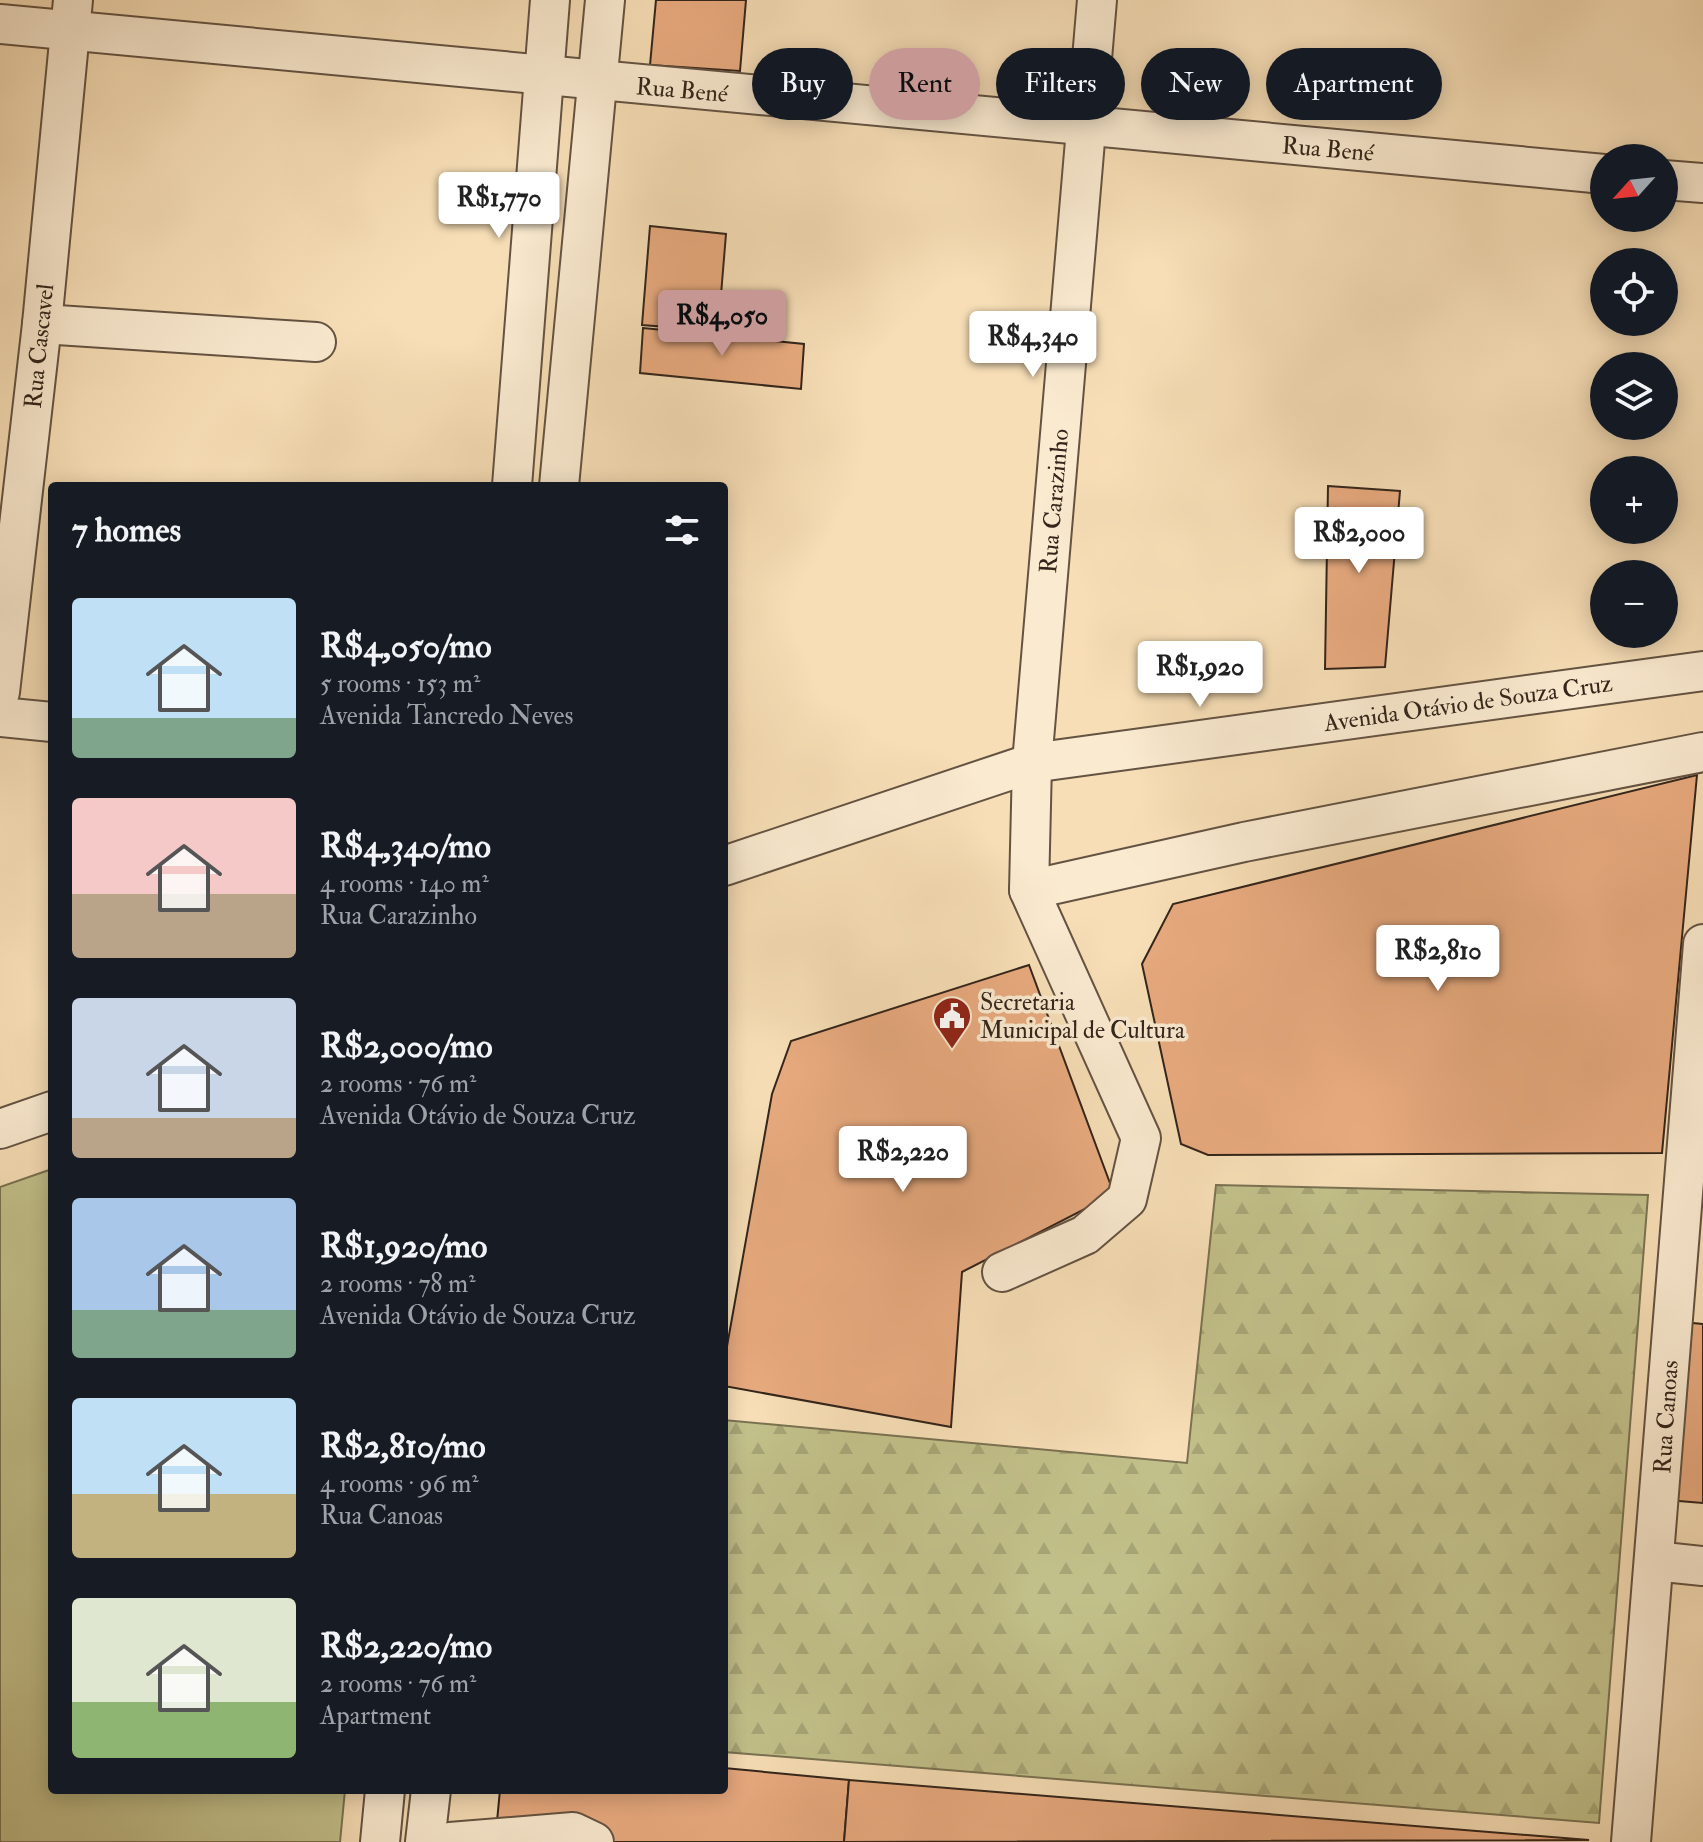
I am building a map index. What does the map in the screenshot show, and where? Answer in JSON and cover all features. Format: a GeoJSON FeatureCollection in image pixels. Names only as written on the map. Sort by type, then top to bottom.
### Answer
{"type":"FeatureCollection","features":[{"type":"Feature","properties":{"kind":"street"},"geometry":{"type":"LineString","coordinates":[[512,482],[550,0]]}},
{"type":"Feature","properties":{"kind":"street"},"geometry":{"type":"LineString","coordinates":[[559,482],[605,0]]}},
{"type":"Feature","properties":{"kind":"street","name":"Rua Carazinho"},"geometry":{"type":"LineString","coordinates":[[1029,890],[1032,763],[1097,0]]}},
{"type":"Feature","properties":{"kind":"street","name":"Rua Bené"},"geometry":{"type":"LineString","coordinates":[[0,24],[72,16],[598,82],[1590,173]]}},
{"type":"Feature","properties":{"kind":"street","name":"Rua Cascavel"},"geometry":{"type":"LineString","coordinates":[[0,692],[42,324],[72,16]]}},
{"type":"Feature","properties":{"kind":"street"},"geometry":{"type":"LineString","coordinates":[[1678,181],[1703,183]]}},
{"type":"Feature","properties":{"kind":"street"},"geometry":{"type":"LineString","coordinates":[[42,324],[316,342]]}},
{"type":"Feature","properties":{"kind":"street","name":"Avenida Otávio de Souza Cruz"},"geometry":{"type":"LineString","coordinates":[[728,865],[1032,763],[1703,671]]}},
{"type":"Feature","properties":{"kind":"street"},"geometry":{"type":"LineString","coordinates":[[0,717],[48,722]]}},
{"type":"Feature","properties":{"kind":"street"},"geometry":{"type":"LineString","coordinates":[[1002,1272],[1085,1235],[1127,1199],[1141,1138],[1029,890],[1244,842],[1703,752]]}},
{"type":"Feature","properties":{"kind":"street","name":"Rua Canoas"},"geometry":{"type":"LineString","coordinates":[[1631,1842],[1703,944]]}},
{"type":"Feature","properties":{"kind":"street"},"geometry":{"type":"LineString","coordinates":[[0,1129],[48,1112]]}},
{"type":"Feature","properties":{"kind":"street"},"geometry":{"type":"LineString","coordinates":[[1654,1561],[1703,1566]]}},
{"type":"Feature","properties":{"kind":"street"},"geometry":{"type":"LineString","coordinates":[[380,1842],[385,1794]]}},
{"type":"Feature","properties":{"kind":"street"},"geometry":{"type":"LineString","coordinates":[[425,1842],[431,1794]]}},
{"type":"Feature","properties":{"kind":"street"},"geometry":{"type":"LineString","coordinates":[[450,1842],[573,1832],[594,1842]]}},
{"type":"Feature","properties":{"kind":"green space"},"geometry":{"type":"Polygon","coordinates":[[[48,1170],[48,1794],[345,1794],[340,1842],[0,1842],[0,1187],[48,1170]]]}},
{"type":"Feature","properties":{"kind":"green space"},"geometry":{"type":"Polygon","coordinates":[[[1216,1185],[1648,1195],[1599,1823],[728,1752],[728,1420],[1187,1463],[1216,1185]]]}},
{"type":"Feature","properties":{"kind":"building"},"geometry":{"type":"Polygon","coordinates":[[[656,0],[746,0],[740,71],[650,65],[656,0]]]}},
{"type":"Feature","properties":{"kind":"building"},"geometry":{"type":"Polygon","coordinates":[[[650,226],[726,234],[718,331],[642,325],[650,226]]]}},
{"type":"Feature","properties":{"kind":"building"},"geometry":{"type":"Polygon","coordinates":[[[643,328],[804,344],[801,389],[640,373],[643,328]]]}},
{"type":"Feature","properties":{"kind":"building"},"geometry":{"type":"Polygon","coordinates":[[[1328,486],[1400,491],[1385,667],[1325,669],[1328,486]]]}},
{"type":"Feature","properties":{"kind":"building"},"geometry":{"type":"Polygon","coordinates":[[[1697,775],[1662,1153],[1208,1155],[1181,1144],[1142,964],[1173,904],[1697,775]]]}},
{"type":"Feature","properties":{"kind":"building"},"geometry":{"type":"Polygon","coordinates":[[[1029,965],[1114,1194],[962,1272],[951,1427],[728,1387],[728,1341],[772,1094],[791,1041],[1029,965]]]}},
{"type":"Feature","properties":{"kind":"building"},"geometry":{"type":"Polygon","coordinates":[[[1682,1322],[1703,1324],[1703,1503],[1667,1500],[1682,1322]]]}},
{"type":"Feature","properties":{"kind":"building"},"geometry":{"type":"Polygon","coordinates":[[[728,1768],[849,1780],[844,1842],[495,1842],[500,1794],[728,1794],[728,1768]]]}},
{"type":"Feature","properties":{"kind":"building"},"geometry":{"type":"Polygon","coordinates":[[[849,1780],[1589,1840],[844,1842],[849,1780]]]}},
{"type":"Feature","properties":{"kind":"place","name":"Secretaria Municipal de Cultura"},"geometry":{"type":"Point","coordinates":[952,1050]}}]}
